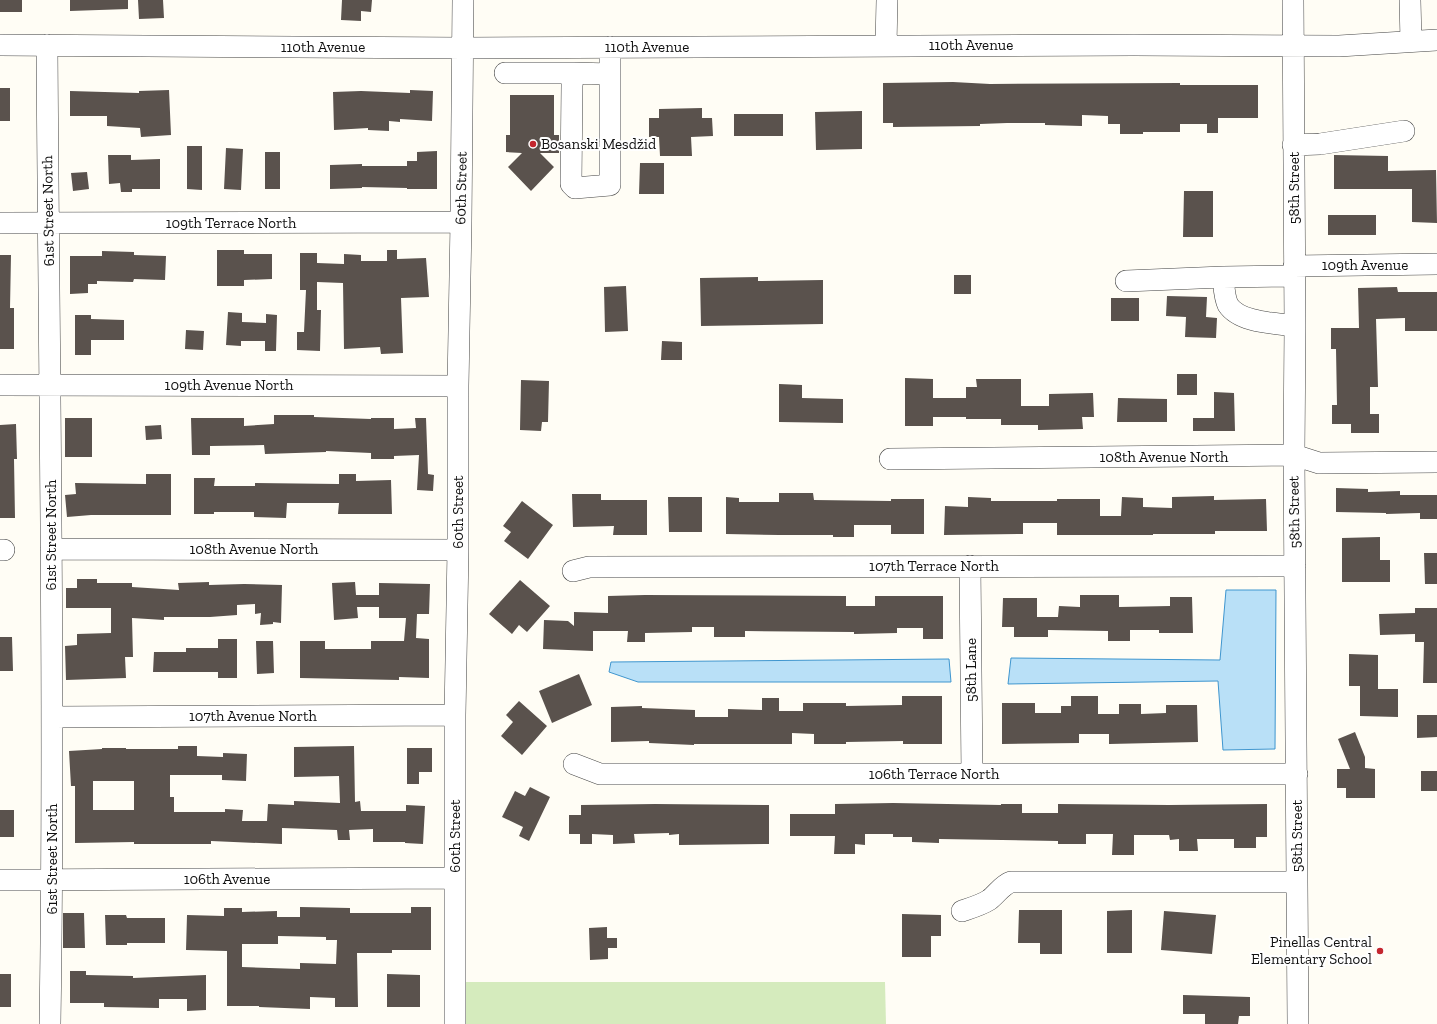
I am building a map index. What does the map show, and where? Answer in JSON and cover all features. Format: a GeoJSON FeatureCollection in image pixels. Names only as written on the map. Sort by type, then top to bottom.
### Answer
{"type":"FeatureCollection","features":[{"type":"Feature","properties":{"kind":"street","name":"60th Street"},"geometry":{"type":"LineString","coordinates":[[455,1024],[455,715],[463,0]]}},
{"type":"Feature","properties":{"kind":"street"},"geometry":{"type":"LineString","coordinates":[[886,45],[887,0]]}},
{"type":"Feature","properties":{"kind":"street","name":"58th Street"},"geometry":{"type":"LineString","coordinates":[[1293,0],[1295,326],[1294,455],[1298,1024]]}},
{"type":"Feature","properties":{"kind":"street"},"geometry":{"type":"LineString","coordinates":[[1410,0],[1410,41]]}},
{"type":"Feature","properties":{"kind":"street","name":"110th Avenue"},"geometry":{"type":"LineString","coordinates":[[0,45],[463,48],[886,45],[1339,46],[1437,40]]}},
{"type":"Feature","properties":{"kind":"street","name":"61st Street North"},"geometry":{"type":"LineString","coordinates":[[47,45],[52,717],[50,1024]]}},
{"type":"Feature","properties":{"kind":"street"},"geometry":{"type":"LineString","coordinates":[[574,73],[572,85],[571,184],[575,188],[610,185],[610,47]]}},
{"type":"Feature","properties":{"kind":"street"},"geometry":{"type":"LineString","coordinates":[[505,73],[610,74]]}},
{"type":"Feature","properties":{"kind":"street"},"geometry":{"type":"LineString","coordinates":[[1294,145],[1320,144],[1404,131]]}},
{"type":"Feature","properties":{"kind":"street","name":"109th Terrace North"},"geometry":{"type":"LineString","coordinates":[[0,223],[461,222]]}},
{"type":"Feature","properties":{"kind":"street","name":"109th Avenue"},"geometry":{"type":"LineString","coordinates":[[1126,280],[1223,277],[1294,271],[1437,264]]}},
{"type":"Feature","properties":{"kind":"street"},"geometry":{"type":"LineString","coordinates":[[1223,277],[1228,305],[1244,318],[1295,326]]}},
{"type":"Feature","properties":{"kind":"street","name":"109th Avenue North"},"geometry":{"type":"LineString","coordinates":[[0,385],[458,386]]}},
{"type":"Feature","properties":{"kind":"street","name":"108th Avenue North"},"geometry":{"type":"LineString","coordinates":[[890,459],[1294,455],[1319,463],[1437,462]]}},
{"type":"Feature","properties":{"kind":"street","name":"108th Avenue North"},"geometry":{"type":"LineString","coordinates":[[51,549],[458,550]]}},
{"type":"Feature","properties":{"kind":"street","name":"58th Lane"},"geometry":{"type":"LineString","coordinates":[[970,566],[972,774]]}},
{"type":"Feature","properties":{"kind":"street","name":"107th Terrace North"},"geometry":{"type":"LineString","coordinates":[[573,571],[589,567],[1295,566]]}},
{"type":"Feature","properties":{"kind":"street","name":"107th Avenue North"},"geometry":{"type":"LineString","coordinates":[[52,717],[455,715]]}},
{"type":"Feature","properties":{"kind":"street","name":"106th Terrace North"},"geometry":{"type":"LineString","coordinates":[[574,764],[600,774],[1297,774]]}},
{"type":"Feature","properties":{"kind":"street","name":"106th Avenue"},"geometry":{"type":"LineString","coordinates":[[0,880],[455,878]]}},
{"type":"Feature","properties":{"kind":"street"},"geometry":{"type":"LineString","coordinates":[[962,911],[989,900],[1011,882],[1297,882]]}},
{"type":"Feature","properties":{"kind":"green space"},"geometry":{"type":"Polygon","coordinates":[[[462,982],[885,982],[886,1024],[462,1024],[462,982]]]}},
{"type":"Feature","properties":{"kind":"water"},"geometry":{"type":"Polygon","coordinates":[[[1226,590],[1276,590],[1275,749],[1223,750],[1218,681],[1008,684],[1011,658],[1220,660],[1226,590]]]}},
{"type":"Feature","properties":{"kind":"water"},"geometry":{"type":"Polygon","coordinates":[[[949,659],[951,682],[638,682],[609,672],[611,662],[949,659]]]}},
{"type":"Feature","properties":{"kind":"building"},"geometry":{"type":"Polygon","coordinates":[[[0,0],[22,0],[22,12],[0,12],[0,0]]]}},
{"type":"Feature","properties":{"kind":"building"},"geometry":{"type":"Polygon","coordinates":[[[70,0],[128,0],[128,9],[70,11],[70,0]]]}},
{"type":"Feature","properties":{"kind":"building"},"geometry":{"type":"Polygon","coordinates":[[[138,0],[163,0],[164,18],[139,19],[138,0]]]}},
{"type":"Feature","properties":{"kind":"building"},"geometry":{"type":"Polygon","coordinates":[[[342,0],[372,0],[371,12],[361,11],[361,21],[341,20],[342,0]]]}},
{"type":"Feature","properties":{"kind":"building"},"geometry":{"type":"Polygon","coordinates":[[[953,82],[990,84],[1180,83],[1180,85],[1258,85],[1258,118],[1218,118],[1218,133],[1207,133],[1207,124],[1180,124],[1180,132],[1143,132],[1143,134],[1120,134],[1120,124],[1108,124],[1108,116],[1082,115],[1082,126],[1045,125],[1045,123],[1007,123],[980,124],[980,126],[893,127],[893,123],[883,123],[883,83],[953,82]]]}},
{"type":"Feature","properties":{"kind":"building"},"geometry":{"type":"Polygon","coordinates":[[[0,88],[10,88],[10,121],[0,121],[0,88]]]}},
{"type":"Feature","properties":{"kind":"building"},"geometry":{"type":"Polygon","coordinates":[[[169,90],[171,135],[141,137],[140,128],[107,126],[107,116],[70,116],[70,91],[139,93],[139,91],[169,90]]]}},
{"type":"Feature","properties":{"kind":"building"},"geometry":{"type":"Polygon","coordinates":[[[410,90],[433,91],[432,121],[400,119],[400,122],[389,121],[389,131],[368,130],[368,128],[334,130],[333,92],[361,91],[410,93],[410,90]]]}},
{"type":"Feature","properties":{"kind":"building","name":"Bosanski Mesdžid"},"geometry":{"type":"Polygon","coordinates":[[[510,95],[554,95],[554,135],[559,135],[559,153],[540,153],[554,167],[531,191],[508,167],[522,153],[506,152],[506,135],[510,135],[510,95]]]}},
{"type":"Feature","properties":{"kind":"building"},"geometry":{"type":"Polygon","coordinates":[[[702,108],[702,118],[712,118],[713,136],[691,137],[692,156],[660,156],[659,137],[649,137],[649,118],[659,118],[659,109],[702,108]]]}},
{"type":"Feature","properties":{"kind":"building"},"geometry":{"type":"Polygon","coordinates":[[[862,111],[862,149],[816,150],[815,112],[862,111]]]}},
{"type":"Feature","properties":{"kind":"building"},"geometry":{"type":"Polygon","coordinates":[[[734,114],[783,114],[783,136],[734,136],[734,114]]]}},
{"type":"Feature","properties":{"kind":"building"},"geometry":{"type":"Polygon","coordinates":[[[187,146],[202,146],[202,190],[187,189],[187,146]]]}},
{"type":"Feature","properties":{"kind":"building"},"geometry":{"type":"Polygon","coordinates":[[[226,148],[243,149],[241,190],[224,189],[226,148]]]}},
{"type":"Feature","properties":{"kind":"building"},"geometry":{"type":"Polygon","coordinates":[[[437,151],[437,189],[362,187],[330,189],[330,165],[362,164],[362,166],[407,166],[407,161],[417,161],[417,152],[437,151]]]}},
{"type":"Feature","properties":{"kind":"building"},"geometry":{"type":"Polygon","coordinates":[[[265,152],[280,152],[280,189],[265,189],[265,152]]]}},
{"type":"Feature","properties":{"kind":"building"},"geometry":{"type":"Polygon","coordinates":[[[108,155],[131,155],[131,160],[160,159],[160,189],[132,189],[132,192],[121,192],[120,183],[109,184],[108,155]]]}},
{"type":"Feature","properties":{"kind":"building"},"geometry":{"type":"Polygon","coordinates":[[[1334,155],[1388,156],[1388,171],[1436,170],[1437,223],[1412,222],[1412,189],[1334,189],[1334,155]]]}},
{"type":"Feature","properties":{"kind":"building"},"geometry":{"type":"Polygon","coordinates":[[[640,163],[664,163],[664,194],[639,194],[640,163]]]}},
{"type":"Feature","properties":{"kind":"building"},"geometry":{"type":"Polygon","coordinates":[[[87,172],[89,189],[73,191],[71,173],[87,172]]]}},
{"type":"Feature","properties":{"kind":"building"},"geometry":{"type":"Polygon","coordinates":[[[1184,191],[1213,191],[1213,237],[1183,237],[1184,191]]]}},
{"type":"Feature","properties":{"kind":"building"},"geometry":{"type":"Polygon","coordinates":[[[1328,215],[1376,215],[1376,235],[1328,235],[1328,215]]]}},
{"type":"Feature","properties":{"kind":"building"},"geometry":{"type":"Polygon","coordinates":[[[217,250],[244,250],[244,254],[272,254],[272,279],[244,280],[244,286],[217,286],[217,250]]]}},
{"type":"Feature","properties":{"kind":"building"},"geometry":{"type":"Polygon","coordinates":[[[387,250],[397,250],[397,259],[426,258],[429,297],[401,298],[403,353],[381,354],[380,347],[344,349],[343,283],[317,282],[317,310],[321,310],[320,351],[297,350],[297,332],[304,332],[306,290],[300,290],[300,253],[317,253],[317,263],[344,264],[344,254],[361,255],[361,261],[387,261],[387,250]]]}},
{"type":"Feature","properties":{"kind":"building"},"geometry":{"type":"Polygon","coordinates":[[[102,251],[134,252],[134,255],[166,256],[165,280],[134,279],[133,282],[97,281],[97,284],[88,284],[88,293],[70,294],[70,256],[102,256],[102,251]]]}},
{"type":"Feature","properties":{"kind":"building"},"geometry":{"type":"Polygon","coordinates":[[[0,255],[11,255],[10,308],[14,308],[14,349],[0,349],[0,255]]]}},
{"type":"Feature","properties":{"kind":"building"},"geometry":{"type":"Polygon","coordinates":[[[954,275],[971,275],[971,294],[954,294],[954,275]]]}},
{"type":"Feature","properties":{"kind":"building"},"geometry":{"type":"Polygon","coordinates":[[[758,277],[758,281],[823,280],[823,324],[701,326],[700,278],[758,277]]]}},
{"type":"Feature","properties":{"kind":"building"},"geometry":{"type":"Polygon","coordinates":[[[626,286],[628,331],[605,332],[604,287],[626,286]]]}},
{"type":"Feature","properties":{"kind":"building"},"geometry":{"type":"Polygon","coordinates":[[[1397,287],[1398,292],[1437,292],[1437,331],[1405,331],[1405,318],[1376,319],[1378,387],[1370,387],[1370,414],[1379,414],[1379,433],[1351,433],[1351,424],[1332,424],[1332,405],[1337,405],[1336,349],[1331,349],[1331,328],[1359,328],[1358,288],[1397,287]]]}},
{"type":"Feature","properties":{"kind":"building"},"geometry":{"type":"Polygon","coordinates":[[[1167,296],[1207,297],[1206,317],[1217,318],[1216,338],[1185,337],[1186,317],[1166,316],[1167,296]]]}},
{"type":"Feature","properties":{"kind":"building"},"geometry":{"type":"Polygon","coordinates":[[[1111,298],[1139,298],[1139,321],[1111,321],[1111,298]]]}},
{"type":"Feature","properties":{"kind":"building"},"geometry":{"type":"Polygon","coordinates":[[[228,312],[242,313],[242,322],[266,323],[266,314],[277,315],[276,351],[265,351],[265,341],[241,341],[241,346],[226,345],[228,312]]]}},
{"type":"Feature","properties":{"kind":"building"},"geometry":{"type":"Polygon","coordinates":[[[75,315],[91,315],[91,319],[124,320],[124,340],[91,340],[91,355],[75,355],[75,315]]]}},
{"type":"Feature","properties":{"kind":"building"},"geometry":{"type":"Polygon","coordinates":[[[186,330],[204,331],[203,350],[185,349],[186,330]]]}},
{"type":"Feature","properties":{"kind":"building"},"geometry":{"type":"Polygon","coordinates":[[[662,341],[682,342],[682,360],[661,360],[662,341]]]}},
{"type":"Feature","properties":{"kind":"building"},"geometry":{"type":"Polygon","coordinates":[[[1177,374],[1197,374],[1197,395],[1177,395],[1177,374]]]}},
{"type":"Feature","properties":{"kind":"building"},"geometry":{"type":"Polygon","coordinates":[[[905,378],[933,379],[933,398],[966,398],[966,387],[977,387],[976,379],[1021,379],[1021,406],[1049,406],[1049,394],[1093,393],[1094,417],[1082,417],[1083,429],[1038,430],[1038,425],[1001,425],[1001,419],[966,419],[966,417],[933,417],[933,426],[905,426],[905,378]]]}},
{"type":"Feature","properties":{"kind":"building"},"geometry":{"type":"Polygon","coordinates":[[[521,380],[549,381],[548,422],[542,422],[541,431],[520,430],[521,380]]]}},
{"type":"Feature","properties":{"kind":"building"},"geometry":{"type":"Polygon","coordinates":[[[779,384],[802,385],[802,398],[843,399],[843,423],[779,422],[779,384]]]}},
{"type":"Feature","properties":{"kind":"building"},"geometry":{"type":"Polygon","coordinates":[[[1214,392],[1234,393],[1235,431],[1193,431],[1193,418],[1214,418],[1214,392]]]}},
{"type":"Feature","properties":{"kind":"building"},"geometry":{"type":"Polygon","coordinates":[[[1118,398],[1167,399],[1167,422],[1117,422],[1118,398]]]}},
{"type":"Feature","properties":{"kind":"building"},"geometry":{"type":"Polygon","coordinates":[[[274,415],[314,415],[314,417],[371,419],[394,418],[394,429],[416,428],[415,418],[426,418],[428,474],[434,475],[433,491],[417,490],[419,455],[394,456],[394,459],[371,459],[371,453],[326,451],[265,454],[264,445],[210,446],[210,455],[192,455],[191,418],[244,418],[244,426],[274,424],[274,415]]]}},
{"type":"Feature","properties":{"kind":"building"},"geometry":{"type":"Polygon","coordinates":[[[65,418],[92,418],[92,457],[65,457],[65,418]]]}},
{"type":"Feature","properties":{"kind":"building"},"geometry":{"type":"Polygon","coordinates":[[[16,424],[17,459],[14,459],[15,518],[0,518],[0,425],[16,424]]]}},
{"type":"Feature","properties":{"kind":"building"},"geometry":{"type":"Polygon","coordinates":[[[161,425],[162,439],[146,440],[145,426],[161,425]]]}},
{"type":"Feature","properties":{"kind":"building"},"geometry":{"type":"Polygon","coordinates":[[[146,474],[171,474],[171,515],[91,515],[67,517],[65,495],[76,494],[75,483],[146,484],[146,474]]]}},
{"type":"Feature","properties":{"kind":"building"},"geometry":{"type":"Polygon","coordinates":[[[339,474],[356,474],[356,481],[391,480],[392,514],[338,514],[339,503],[287,503],[286,518],[254,517],[254,512],[214,512],[214,514],[194,514],[194,478],[215,478],[214,486],[255,486],[255,483],[339,484],[339,474]]]}},
{"type":"Feature","properties":{"kind":"building"},"geometry":{"type":"Polygon","coordinates":[[[1336,488],[1368,489],[1368,492],[1400,491],[1400,495],[1437,495],[1437,519],[1420,519],[1420,513],[1386,514],[1336,512],[1336,488]]]}},
{"type":"Feature","properties":{"kind":"building"},"geometry":{"type":"Polygon","coordinates":[[[779,493],[813,493],[814,500],[891,501],[891,499],[924,499],[924,534],[891,534],[891,525],[854,525],[854,537],[833,537],[833,535],[726,534],[726,497],[739,498],[739,502],[779,502],[779,493]]]}},
{"type":"Feature","properties":{"kind":"building"},"geometry":{"type":"Polygon","coordinates":[[[572,494],[601,494],[601,500],[647,500],[647,535],[613,535],[614,526],[573,527],[572,494]]]}},
{"type":"Feature","properties":{"kind":"building"},"geometry":{"type":"Polygon","coordinates":[[[1214,496],[1214,500],[1266,499],[1267,531],[1215,531],[1215,534],[1057,535],[1057,523],[1023,523],[1023,534],[944,535],[945,506],[968,507],[968,497],[991,498],[991,501],[1057,501],[1057,499],[1100,499],[1100,516],[1121,516],[1122,497],[1143,498],[1143,507],[1172,508],[1172,497],[1214,496]]]}},
{"type":"Feature","properties":{"kind":"building"},"geometry":{"type":"Polygon","coordinates":[[[668,497],[702,497],[702,532],[669,532],[668,497]]]}},
{"type":"Feature","properties":{"kind":"building"},"geometry":{"type":"Polygon","coordinates":[[[522,501],[553,525],[528,559],[504,541],[511,532],[503,526],[522,501]]]}},
{"type":"Feature","properties":{"kind":"building"},"geometry":{"type":"Polygon","coordinates":[[[1380,537],[1380,560],[1390,560],[1390,582],[1342,582],[1342,538],[1380,537]]]}},
{"type":"Feature","properties":{"kind":"building"},"geometry":{"type":"Polygon","coordinates":[[[1424,553],[1437,553],[1437,584],[1425,584],[1424,553]]]}},
{"type":"Feature","properties":{"kind":"building"},"geometry":{"type":"Polygon","coordinates":[[[77,579],[97,579],[97,583],[132,583],[132,587],[179,590],[178,583],[209,582],[209,585],[282,585],[281,623],[273,622],[273,624],[260,625],[261,613],[255,614],[255,604],[237,605],[237,615],[210,617],[164,617],[164,620],[132,618],[133,657],[125,657],[126,678],[66,680],[65,646],[77,645],[77,634],[111,633],[111,608],[66,608],[66,588],[77,588],[77,579]]]}},
{"type":"Feature","properties":{"kind":"building"},"geometry":{"type":"Polygon","coordinates":[[[520,580],[550,606],[527,632],[519,625],[512,634],[489,614],[520,580]]]}},
{"type":"Feature","properties":{"kind":"building"},"geometry":{"type":"Polygon","coordinates":[[[355,582],[356,595],[379,595],[379,583],[430,584],[429,614],[417,614],[416,638],[429,639],[429,678],[399,677],[399,680],[300,678],[300,641],[325,641],[325,649],[371,649],[371,641],[404,641],[406,618],[379,618],[379,607],[357,607],[358,618],[334,620],[332,583],[355,582]]]}},
{"type":"Feature","properties":{"kind":"building"},"geometry":{"type":"Polygon","coordinates":[[[1080,595],[1119,595],[1119,607],[1170,606],[1170,597],[1192,597],[1193,633],[1159,633],[1159,630],[1130,630],[1130,641],[1108,641],[1108,631],[1048,630],[1048,637],[1014,637],[1014,627],[1002,627],[1003,598],[1037,598],[1037,617],[1058,617],[1059,606],[1080,607],[1080,595]]]}},
{"type":"Feature","properties":{"kind":"building"},"geometry":{"type":"Polygon","coordinates":[[[608,596],[846,596],[846,606],[875,606],[875,596],[943,596],[943,639],[923,639],[923,628],[897,628],[897,633],[854,634],[854,632],[745,631],[745,637],[714,637],[714,627],[692,627],[692,632],[645,633],[645,642],[627,642],[628,631],[593,631],[593,651],[543,649],[544,620],[568,621],[574,626],[574,612],[608,613],[608,596]]]}},
{"type":"Feature","properties":{"kind":"building"},"geometry":{"type":"Polygon","coordinates":[[[1415,608],[1437,608],[1437,683],[1423,683],[1424,642],[1415,642],[1415,634],[1380,635],[1379,614],[1415,613],[1415,608]]]}},
{"type":"Feature","properties":{"kind":"building"},"geometry":{"type":"Polygon","coordinates":[[[0,637],[12,637],[13,671],[0,671],[0,637]]]}},
{"type":"Feature","properties":{"kind":"building"},"geometry":{"type":"Polygon","coordinates":[[[218,639],[237,639],[237,678],[218,678],[218,672],[153,672],[154,652],[186,652],[186,648],[218,648],[218,639]]]}},
{"type":"Feature","properties":{"kind":"building"},"geometry":{"type":"Polygon","coordinates":[[[256,641],[273,641],[274,673],[257,674],[256,641]]]}},
{"type":"Feature","properties":{"kind":"building"},"geometry":{"type":"Polygon","coordinates":[[[1349,654],[1378,655],[1378,689],[1398,689],[1398,717],[1360,716],[1360,686],[1349,686],[1349,654]]]}},
{"type":"Feature","properties":{"kind":"building"},"geometry":{"type":"Polygon","coordinates":[[[579,674],[592,705],[552,723],[539,691],[579,674]]]}},
{"type":"Feature","properties":{"kind":"building"},"geometry":{"type":"Polygon","coordinates":[[[902,696],[942,696],[942,744],[903,744],[903,741],[814,744],[814,734],[792,733],[792,744],[694,745],[649,743],[649,741],[611,742],[611,707],[642,706],[642,708],[695,710],[695,717],[728,717],[728,709],[762,710],[762,698],[779,698],[779,711],[803,711],[803,703],[846,703],[846,706],[902,705],[902,696]]]}},
{"type":"Feature","properties":{"kind":"building"},"geometry":{"type":"Polygon","coordinates":[[[1071,696],[1098,696],[1098,714],[1119,714],[1119,704],[1141,704],[1141,714],[1166,713],[1166,705],[1197,705],[1198,742],[1109,744],[1109,734],[1079,734],[1079,743],[1002,744],[1002,703],[1035,703],[1035,713],[1061,713],[1061,706],[1071,706],[1071,696]]]}},
{"type":"Feature","properties":{"kind":"building"},"geometry":{"type":"Polygon","coordinates":[[[519,701],[547,726],[522,755],[501,736],[513,722],[506,715],[519,701]]]}},
{"type":"Feature","properties":{"kind":"building"},"geometry":{"type":"Polygon","coordinates":[[[1417,715],[1437,715],[1437,737],[1417,738],[1417,715]]]}},
{"type":"Feature","properties":{"kind":"building"},"geometry":{"type":"Polygon","coordinates":[[[1355,732],[1365,757],[1365,768],[1375,769],[1375,798],[1346,798],[1346,788],[1337,788],[1337,769],[1350,769],[1338,739],[1355,732]]]}},
{"type":"Feature","properties":{"kind":"building"},"geometry":{"type":"Polygon","coordinates":[[[178,746],[197,746],[197,756],[223,757],[223,753],[247,754],[246,781],[222,780],[222,775],[170,775],[170,797],[174,797],[174,812],[225,812],[225,809],[243,810],[242,821],[267,821],[268,804],[294,805],[294,801],[340,803],[339,776],[294,777],[294,747],[354,746],[355,802],[360,801],[361,811],[406,811],[406,805],[425,806],[423,844],[405,842],[373,842],[373,829],[349,830],[350,840],[338,840],[337,830],[282,828],[282,844],[211,841],[211,844],[134,844],[134,842],[75,843],[75,786],[71,786],[69,751],[102,748],[178,749],[178,746]],[[93,781],[93,810],[134,810],[134,781],[93,781]]]}},
{"type":"Feature","properties":{"kind":"building"},"geometry":{"type":"Polygon","coordinates":[[[407,748],[432,748],[432,772],[419,772],[419,784],[407,784],[407,748]]]}},
{"type":"Feature","properties":{"kind":"building"},"geometry":{"type":"Polygon","coordinates":[[[1421,771],[1437,771],[1437,791],[1421,791],[1421,771]]]}},
{"type":"Feature","properties":{"kind":"building"},"geometry":{"type":"Polygon","coordinates":[[[530,787],[550,797],[529,841],[519,836],[523,827],[502,817],[515,791],[525,796],[530,787]]]}},
{"type":"Feature","properties":{"kind":"building"},"geometry":{"type":"Polygon","coordinates":[[[835,804],[1022,804],[1022,813],[1058,813],[1058,804],[1267,804],[1267,837],[1256,837],[1256,848],[1234,848],[1234,839],[1197,839],[1198,851],[1179,851],[1179,839],[1170,840],[1169,835],[1134,835],[1134,855],[1112,855],[1113,834],[1086,834],[1086,844],[1058,844],[1058,841],[939,839],[939,843],[912,842],[912,837],[893,837],[893,834],[865,834],[865,845],[855,844],[855,854],[834,854],[835,836],[790,836],[790,814],[835,814],[835,804]]]}},
{"type":"Feature","properties":{"kind":"building"},"geometry":{"type":"Polygon","coordinates":[[[581,805],[769,805],[769,844],[679,845],[679,834],[669,835],[669,833],[634,834],[635,843],[613,844],[613,835],[592,834],[592,844],[580,844],[580,834],[569,834],[569,815],[581,815],[581,805]]]}},
{"type":"Feature","properties":{"kind":"building"},"geometry":{"type":"Polygon","coordinates":[[[0,810],[14,810],[14,837],[0,837],[0,810]]]}},
{"type":"Feature","properties":{"kind":"building"},"geometry":{"type":"Polygon","coordinates":[[[300,907],[350,908],[350,913],[411,913],[411,907],[431,907],[431,950],[392,950],[392,953],[357,953],[358,1007],[335,1007],[335,998],[310,997],[310,1009],[227,1006],[227,951],[186,950],[187,915],[224,916],[224,908],[242,908],[242,912],[277,911],[277,917],[300,917],[300,907]],[[278,936],[278,944],[242,944],[242,967],[300,969],[300,963],[336,964],[337,940],[326,940],[326,937],[278,936]]]}},
{"type":"Feature","properties":{"kind":"building"},"geometry":{"type":"Polygon","coordinates":[[[1019,910],[1062,910],[1062,954],[1040,954],[1040,943],[1018,943],[1019,910]]]}},
{"type":"Feature","properties":{"kind":"building"},"geometry":{"type":"Polygon","coordinates":[[[1132,910],[1132,953],[1107,953],[1107,911],[1132,910]]]}},
{"type":"Feature","properties":{"kind":"building"},"geometry":{"type":"Polygon","coordinates":[[[1164,911],[1216,915],[1212,954],[1161,950],[1164,911]]]}},
{"type":"Feature","properties":{"kind":"building"},"geometry":{"type":"Polygon","coordinates":[[[63,913],[84,913],[85,948],[63,948],[63,913]]]}},
{"type":"Feature","properties":{"kind":"building"},"geometry":{"type":"Polygon","coordinates":[[[902,914],[941,915],[941,936],[931,936],[931,957],[902,957],[902,914]]]}},
{"type":"Feature","properties":{"kind":"building"},"geometry":{"type":"Polygon","coordinates":[[[105,915],[126,915],[127,918],[165,918],[165,943],[127,943],[127,945],[106,945],[105,915]]]}},
{"type":"Feature","properties":{"kind":"building"},"geometry":{"type":"Polygon","coordinates":[[[607,927],[607,938],[617,938],[617,948],[608,948],[608,959],[590,960],[589,928],[607,927]]]}},
{"type":"Feature","properties":{"kind":"building"},"geometry":{"type":"Polygon","coordinates":[[[70,971],[86,971],[86,975],[133,976],[133,978],[206,975],[206,1010],[187,1011],[187,999],[159,999],[159,1008],[104,1007],[104,1003],[70,1003],[70,971]]]}},
{"type":"Feature","properties":{"kind":"building"},"geometry":{"type":"Polygon","coordinates":[[[0,974],[11,974],[11,1007],[0,1007],[0,974]]]}},
{"type":"Feature","properties":{"kind":"building"},"geometry":{"type":"Polygon","coordinates":[[[387,974],[420,975],[420,1007],[387,1007],[387,974]]]}},
{"type":"Feature","properties":{"kind":"building"},"geometry":{"type":"Polygon","coordinates":[[[1183,995],[1250,997],[1250,1016],[1239,1016],[1238,1024],[1205,1024],[1205,1014],[1183,1014],[1183,995]]]}},
{"type":"Feature","properties":{"kind":"place","name":"Bosanski Mesdžid"},"geometry":{"type":"Point","coordinates":[533,144]}},
{"type":"Feature","properties":{"kind":"place","name":"Pinellas Central Elementary School"},"geometry":{"type":"Point","coordinates":[1380,951]}}]}
